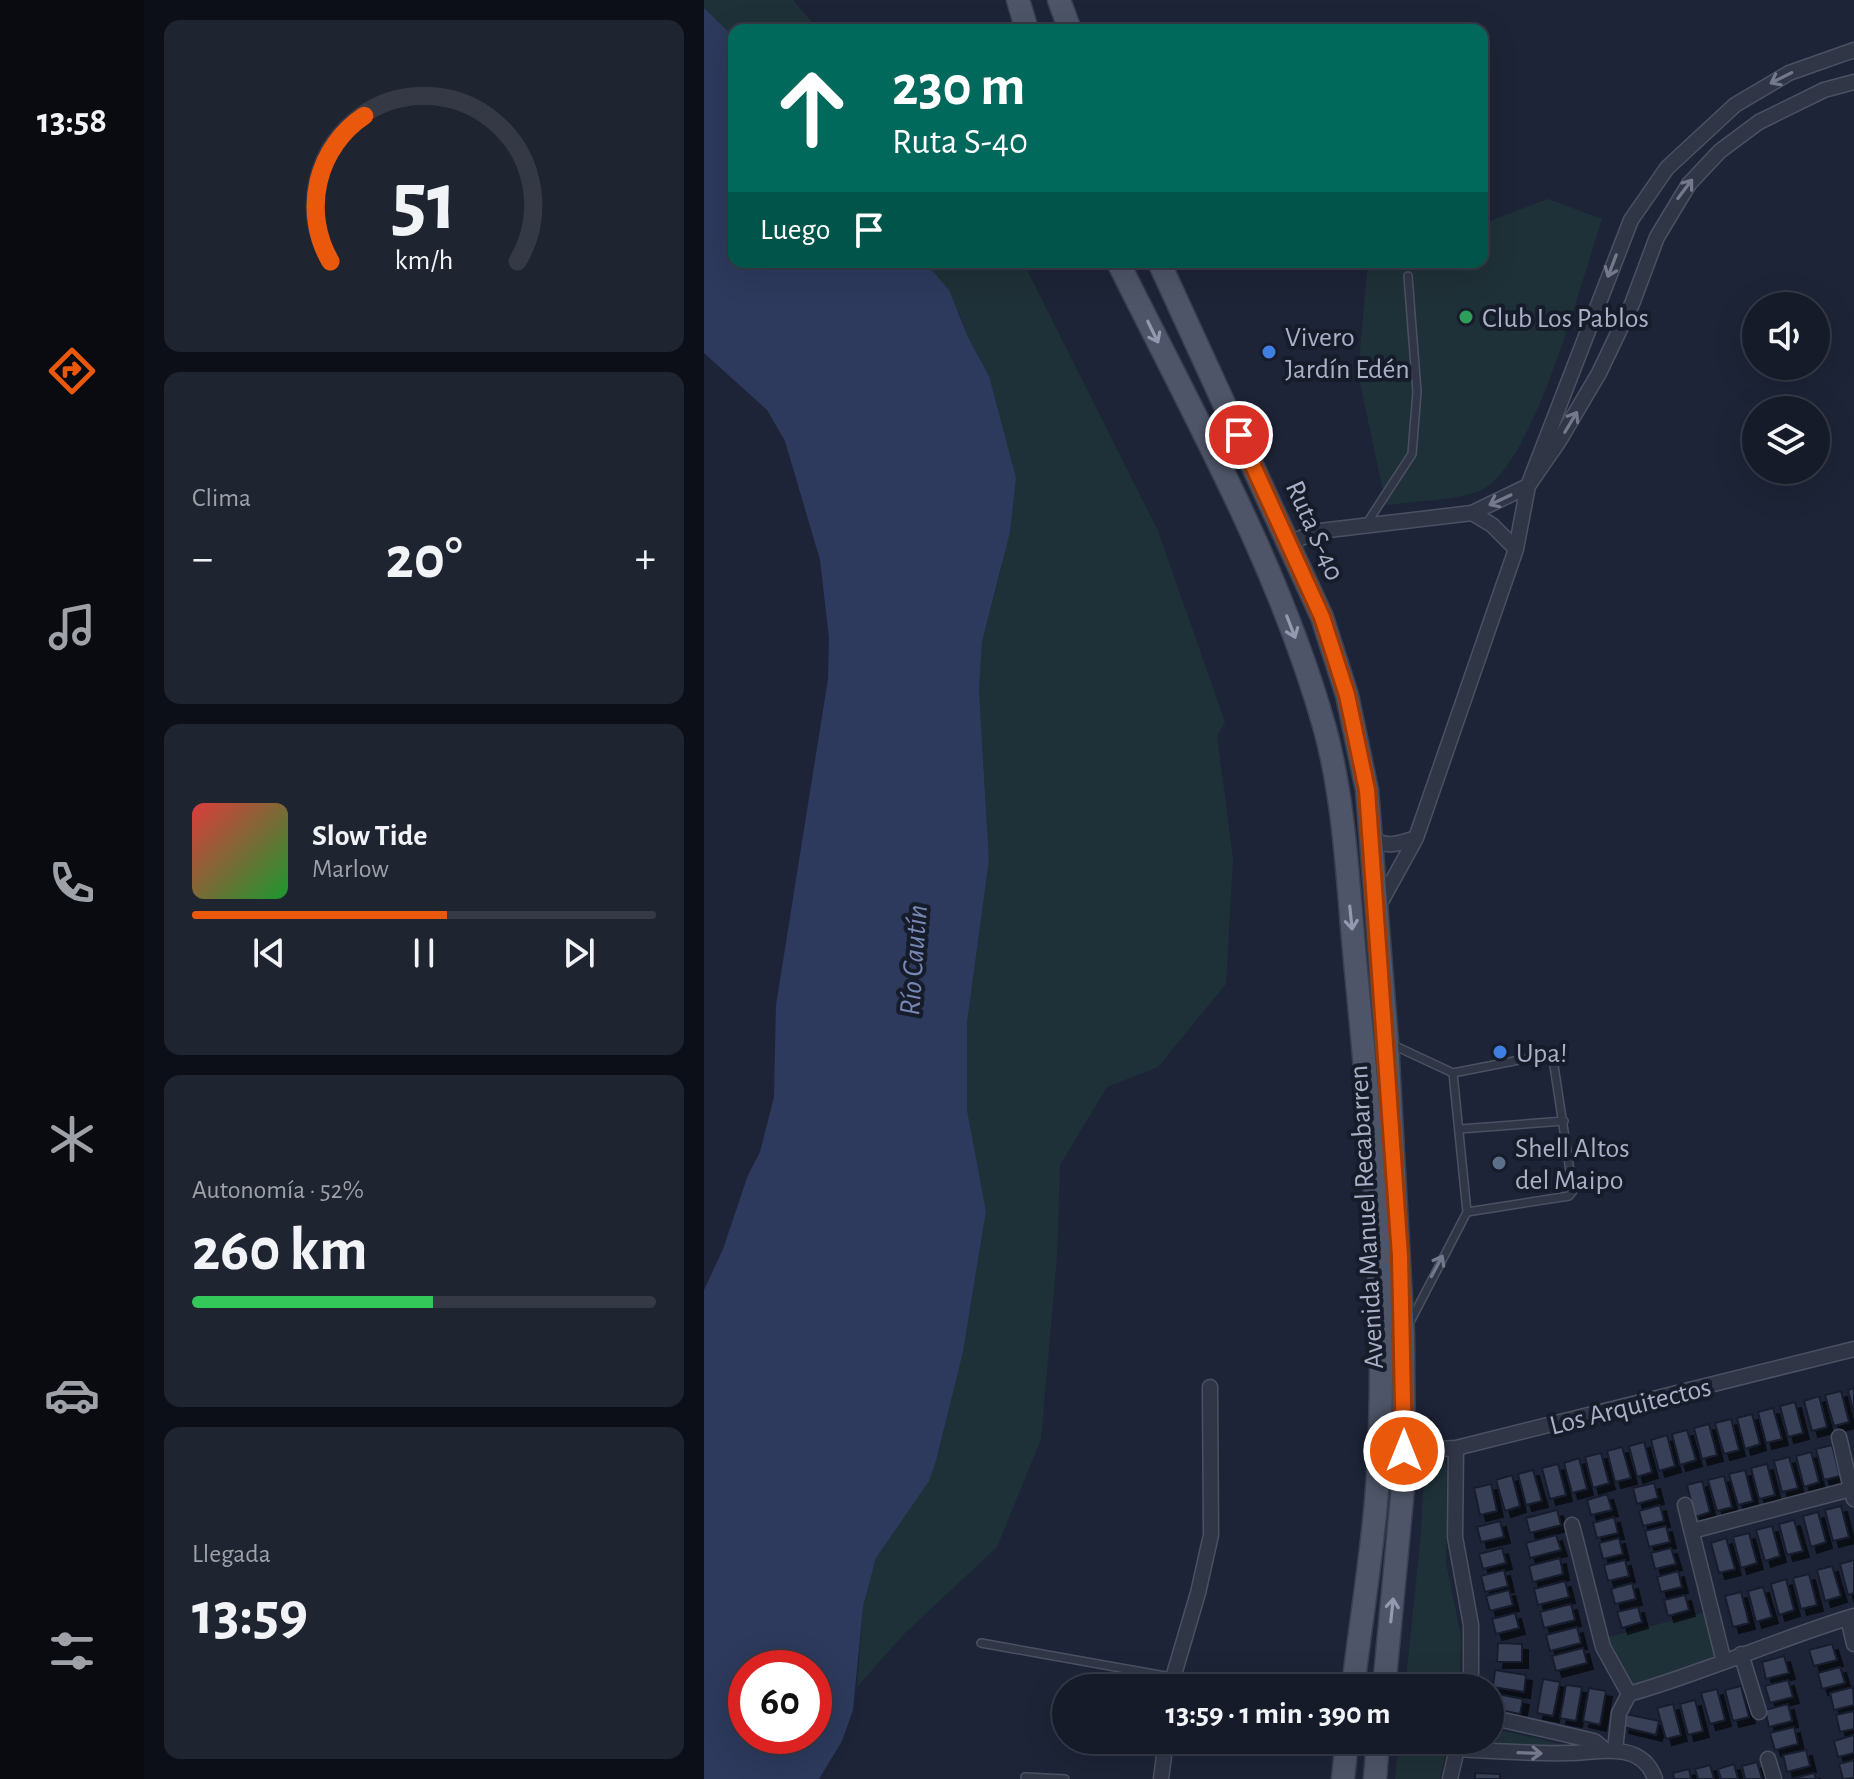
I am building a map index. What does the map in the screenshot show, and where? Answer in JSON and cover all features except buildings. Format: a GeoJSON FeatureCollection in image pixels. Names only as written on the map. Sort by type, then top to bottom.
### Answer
{"type":"FeatureCollection","features":[{"type":"Feature","properties":{"kind":"main road"},"geometry":{"type":"LineString","coordinates":[[1018,0],[1025,24]]}},
{"type":"Feature","properties":{"kind":"main road"},"geometry":{"type":"LineString","coordinates":[[1059,0],[1068,24]]}},
{"type":"Feature","properties":{"kind":"main road"},"geometry":{"type":"LineString","coordinates":[[1121,268],[1261,556],[1290,542]]}},
{"type":"Feature","properties":{"kind":"main road","name":"Ruta S-40"},"geometry":{"type":"LineString","coordinates":[[1162,268],[1322,617],[1347,695],[1372,838]]}},
{"type":"Feature","properties":{"kind":"main road","name":"Avenida Manuel Recabarren"},"geometry":{"type":"LineString","coordinates":[[1261,556],[1291,625],[1325,730],[1343,841],[1371,1127],[1380,1365],[1378,1476],[1355,1674]]}},
{"type":"Feature","properties":{"kind":"main road","name":"Avenida Manuel Recabarren"},"geometry":{"type":"LineString","coordinates":[[1372,838],[1403,1336],[1404,1451],[1398,1555],[1385,1674]]}},
{"type":"Feature","properties":{"kind":"main road"},"geometry":{"type":"LineString","coordinates":[[1343,1779],[1347,1754]]}},
{"type":"Feature","properties":{"kind":"main road"},"geometry":{"type":"LineString","coordinates":[[1375,1779],[1377,1754]]}},
{"type":"Feature","properties":{"kind":"street"},"geometry":{"type":"LineString","coordinates":[[1377,909],[1416,838],[1516,549],[1528,486],[1631,220],[1647,193],[1688,145],[1735,105],[1789,73],[1854,50]]}},
{"type":"Feature","properties":{"kind":"street"},"geometry":{"type":"LineString","coordinates":[[1290,542],[1320,531],[1472,513],[1528,486],[1599,373],[1632,304],[1657,237],[1689,184],[1720,151],[1759,122],[1824,90],[1854,82]]}},
{"type":"Feature","properties":{"kind":"street"},"geometry":{"type":"LineString","coordinates":[[1472,513],[1492,525],[1516,549]]}},
{"type":"Feature","properties":{"kind":"street"},"geometry":{"type":"LineString","coordinates":[[1372,838],[1379,844],[1392,845],[1416,838]]}},
{"type":"Feature","properties":{"kind":"street","name":"Los Arquitectos"},"geometry":{"type":"LineString","coordinates":[[1404,1451],[1456,1448],[1854,1349]]}},
{"type":"Feature","properties":{"kind":"street"},"geometry":{"type":"LineString","coordinates":[[1173,1674],[1198,1593],[1211,1535],[1210,1387]]}},
{"type":"Feature","properties":{"kind":"street"},"geometry":{"type":"LineString","coordinates":[[1692,1531],[1853,1494],[1839,1437]]}},
{"type":"Feature","properties":{"kind":"street"},"geometry":{"type":"LineString","coordinates":[[1456,1448],[1455,1537],[1471,1625],[1471,1674]]}},
{"type":"Feature","properties":{"kind":"street"},"geometry":{"type":"LineString","coordinates":[[1685,1505],[1724,1662]]}},
{"type":"Feature","properties":{"kind":"street"},"geometry":{"type":"LineString","coordinates":[[1572,1525],[1603,1647],[1629,1694]]}},
{"type":"Feature","properties":{"kind":"street"},"geometry":{"type":"LineString","coordinates":[[1609,1750],[1619,1713],[1629,1694],[1690,1677],[1741,1654],[1851,1617],[1854,1644]]}},
{"type":"Feature","properties":{"kind":"street"},"geometry":{"type":"LineString","coordinates":[[1741,1654],[1759,1712]]}},
{"type":"Feature","properties":{"kind":"street"},"geometry":{"type":"LineString","coordinates":[[1504,1720],[1594,1741],[1609,1750],[1643,1760],[1655,1779]]}},
{"type":"Feature","properties":{"kind":"street"},"geometry":{"type":"LineString","coordinates":[[1504,1750],[1549,1754],[1609,1750]]}},
{"type":"Feature","properties":{"kind":"street"},"geometry":{"type":"LineString","coordinates":[[1161,1779],[1164,1754]]}},
{"type":"Feature","properties":{"kind":"street"},"geometry":{"type":"LineString","coordinates":[[1350,1754],[1353,1779]]}},
{"type":"Feature","properties":{"kind":"street"},"geometry":{"type":"LineString","coordinates":[[1450,1779],[1456,1754]]}},
{"type":"Feature","properties":{"kind":"street"},"geometry":{"type":"LineString","coordinates":[[1768,1759],[1774,1779]]}},
{"type":"Feature","properties":{"kind":"lane"},"geometry":{"type":"LineString","coordinates":[[1365,525],[1412,454],[1417,392],[1408,276]]}},
{"type":"Feature","properties":{"kind":"lane"},"geometry":{"type":"LineString","coordinates":[[1387,1042],[1453,1073],[1545,1055],[1553,1059],[1572,1194],[1467,1212]]}},
{"type":"Feature","properties":{"kind":"lane"},"geometry":{"type":"LineString","coordinates":[[1403,1336],[1467,1212],[1453,1073]]}},
{"type":"Feature","properties":{"kind":"lane"},"geometry":{"type":"LineString","coordinates":[[1460,1129],[1564,1121]]}},
{"type":"Feature","properties":{"kind":"lane"},"geometry":{"type":"LineString","coordinates":[[981,1643],[1131,1674]]}},
{"type":"Feature","properties":{"kind":"lane"},"geometry":{"type":"LineString","coordinates":[[1025,1777],[1065,1779]]}},
{"type":"Feature","properties":{"kind":"shaded area"},"geometry":{"type":"Polygon","coordinates":[[[704,0],[793,0],[814,24],[728,24],[728,31],[704,8],[704,0]]]}},
{"type":"Feature","properties":{"kind":"shaded area","name":"Club Los Pablos"},"geometry":{"type":"Polygon","coordinates":[[[1548,199],[1602,219],[1536,413],[1498,477],[1477,492],[1467,495],[1386,505],[1358,373],[1367,268],[1488,268],[1488,222],[1548,199]]]}},
{"type":"Feature","properties":{"kind":"shaded area"},"geometry":{"type":"Polygon","coordinates":[[[929,268],[1026,268],[1158,531],[1225,722],[1217,736],[1233,858],[1226,984],[1158,1067],[1107,1087],[1060,1165],[1057,1257],[1041,1439],[997,1547],[904,1634],[857,1687],[863,1607],[876,1558],[914,1502],[936,1461],[963,1352],[986,1211],[967,1110],[967,1023],[989,860],[979,690],[982,642],[1002,565],[989,376],[960,315],[929,268]]]}},
{"type":"Feature","properties":{"kind":"shaded area"},"geometry":{"type":"Polygon","coordinates":[[[1436,1455],[1445,1461],[1447,1469],[1446,1563],[1461,1636],[1460,1674],[1406,1674],[1421,1534],[1424,1466],[1428,1457],[1436,1455]]]}},
{"type":"Feature","properties":{"kind":"shaded area"},"geometry":{"type":"Polygon","coordinates":[[[1706,1612],[1715,1655],[1695,1666],[1632,1685],[1627,1682],[1605,1638],[1706,1612]]]}},
{"type":"Feature","properties":{"kind":"shaded area"},"geometry":{"type":"Polygon","coordinates":[[[1504,1731],[1574,1747],[1577,1752],[1504,1743],[1504,1731]]]}},
{"type":"Feature","properties":{"kind":"shaded area"},"geometry":{"type":"Polygon","coordinates":[[[1398,1754],[1445,1754],[1440,1779],[1395,1779],[1398,1754]]]}},
{"type":"Feature","properties":{"kind":"water","name":"Río Cautín"},"geometry":{"type":"Polygon","coordinates":[[[704,8],[728,31],[728,268],[930,268],[949,290],[968,337],[989,376],[1016,478],[1010,532],[982,642],[979,690],[989,860],[967,1023],[967,1110],[986,1211],[963,1352],[929,1481],[876,1558],[863,1607],[853,1710],[842,1741],[819,1779],[704,1779],[704,1290],[723,1249],[748,1175],[760,1152],[774,1097],[776,1005],[828,679],[829,638],[820,560],[785,441],[767,410],[704,353],[704,8]]]}},
{"type":"Feature","properties":{"kind":"place","name":"Club Los Pablos"},"geometry":{"type":"Point","coordinates":[1466,317]}},
{"type":"Feature","properties":{"kind":"place","name":"Vivero Jardín Edén"},"geometry":{"type":"Point","coordinates":[1269,352]}},
{"type":"Feature","properties":{"kind":"place","name":"Upa!"},"geometry":{"type":"Point","coordinates":[1500,1052]}},
{"type":"Feature","properties":{"kind":"place","name":"Shell Altos del Maipo"},"geometry":{"type":"Point","coordinates":[1499,1163]}},
{"type":"Feature","properties":{"kind":"route"},"geometry":{"type":"LineString","coordinates":[[1239,435],[1322,617],[1347,695],[1367,790],[1400,1256],[1404,1451]]}}]}
